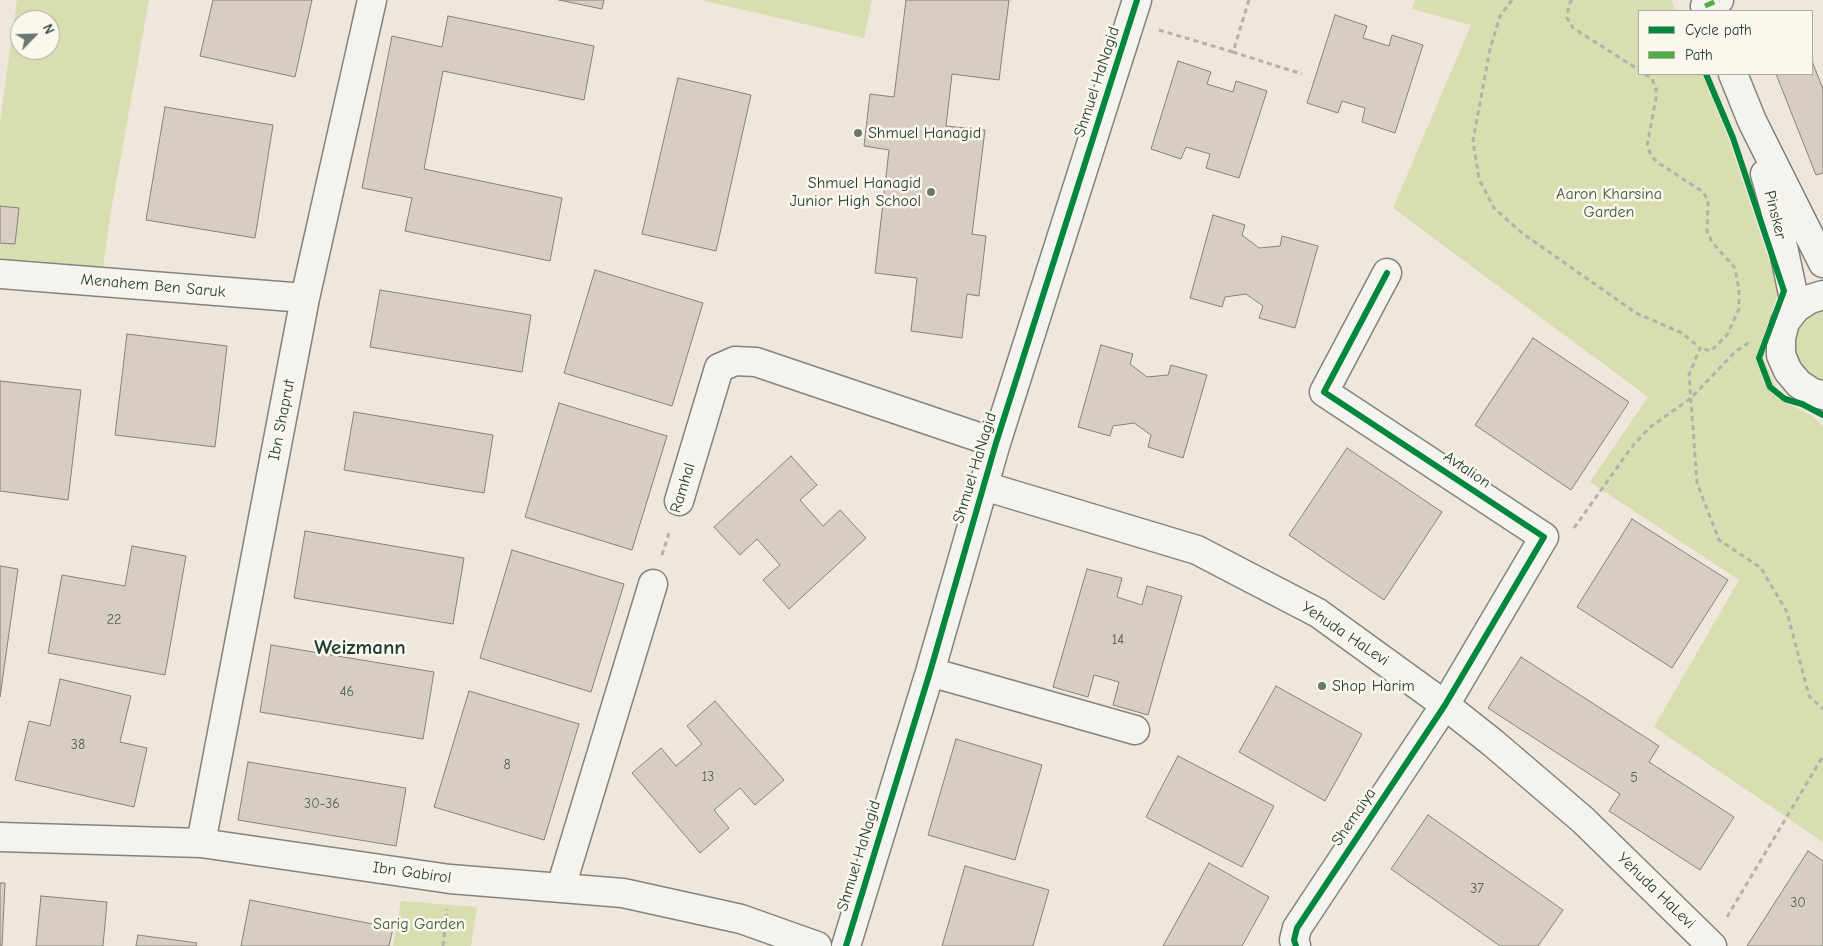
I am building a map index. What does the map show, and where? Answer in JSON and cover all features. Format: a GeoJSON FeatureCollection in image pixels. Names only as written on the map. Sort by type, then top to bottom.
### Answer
{"type":"FeatureCollection","features":[{"type":"Feature","properties":{"kind":"street","name":"Ibn Shaprut"},"geometry":{"type":"LineString","coordinates":[[202,843],[305,298],[372,0]]}},
{"type":"Feature","properties":{"kind":"street","name":"Shmuel HaNagid"},"geometry":{"type":"LineString","coordinates":[[846,946],[930,672],[996,443],[1134,11]]}},
{"type":"Feature","properties":{"kind":"street","name":"Pinsker"},"geometry":{"type":"LineString","coordinates":[[1733,75],[1752,121],[1823,263]]}},
{"type":"Feature","properties":{"kind":"street","name":"Pinsker"},"geometry":{"type":"LineString","coordinates":[[1752,121],[1775,209],[1796,308]]}},
{"type":"Feature","properties":{"kind":"street","name":"Avtalion"},"geometry":{"type":"LineString","coordinates":[[1387,273],[1324,392],[1544,538]]}},
{"type":"Feature","properties":{"kind":"street","name":"Menahem Ben Saruk"},"geometry":{"type":"LineString","coordinates":[[0,274],[305,298]]}},
{"type":"Feature","properties":{"kind":"street"},"geometry":{"type":"LineString","coordinates":[[1820,396],[1799,384],[1788,371],[1781,355],[1781,338],[1786,322],[1796,308],[1810,299],[1823,295]]}},
{"type":"Feature","properties":{"kind":"street","name":"Ramhal"},"geometry":{"type":"LineString","coordinates":[[679,501],[719,368],[735,360],[756,362],[996,443]]}},
{"type":"Feature","properties":{"kind":"street","name":"Yehuda HaLevi"},"geometry":{"type":"LineString","coordinates":[[984,486],[1197,550],[1318,612],[1494,743],[1583,820],[1710,945]]}},
{"type":"Feature","properties":{"kind":"street"},"geometry":{"type":"LineString","coordinates":[[1445,706],[1544,538]]}},
{"type":"Feature","properties":{"kind":"street"},"geometry":{"type":"LineString","coordinates":[[561,887],[653,584]]}},
{"type":"Feature","properties":{"kind":"street"},"geometry":{"type":"LineString","coordinates":[[930,672],[1135,730]]}},
{"type":"Feature","properties":{"kind":"street","name":"Shemaiya"},"geometry":{"type":"LineString","coordinates":[[1296,946],[1294,940],[1297,928],[1445,706]]}},
{"type":"Feature","properties":{"kind":"street","name":"Ibn Gabirol"},"geometry":{"type":"LineString","coordinates":[[0,837],[202,843],[450,879],[561,887],[623,894],[741,920],[817,946]]}},
{"type":"Feature","properties":{"kind":"path"},"geometry":{"type":"LineString","coordinates":[[1233,52],[1249,0]]}},
{"type":"Feature","properties":{"kind":"path"},"geometry":{"type":"LineString","coordinates":[[1512,0],[1500,16],[1490,49],[1473,142],[1479,179],[1494,208],[1522,233],[1636,312],[1682,333],[1700,348],[1710,351],[1727,334],[1740,309],[1735,268],[1712,242],[1708,232],[1708,200],[1703,192],[1657,162],[1651,155],[1647,146],[1656,98],[1656,88],[1652,79],[1646,75]]}},
{"type":"Feature","properties":{"kind":"path"},"geometry":{"type":"LineString","coordinates":[[1572,0],[1569,4],[1567,18],[1573,28],[1638,69]]}},
{"type":"Feature","properties":{"kind":"path"},"geometry":{"type":"LineString","coordinates":[[1134,11],[1233,52],[1302,74]]}},
{"type":"Feature","properties":{"kind":"path"},"geometry":{"type":"LineString","coordinates":[[1544,538],[1569,534],[1631,448],[1649,428],[1691,398],[1736,351],[1756,337]]}},
{"type":"Feature","properties":{"kind":"path"},"geometry":{"type":"LineString","coordinates":[[1700,348],[1689,375],[1696,483],[1720,540],[1761,568],[1787,612],[1809,696],[1823,709]]}},
{"type":"Feature","properties":{"kind":"path"},"geometry":{"type":"LineString","coordinates":[[1710,945],[1823,756]]}},
{"type":"Feature","properties":{"kind":"path"},"geometry":{"type":"LineString","coordinates":[[443,946],[450,879]]}},
{"type":"Feature","properties":{"kind":"green space"},"geometry":{"type":"Polygon","coordinates":[[[17,0],[149,0],[111,211],[103,267],[0,258],[0,122],[10,50],[10,60],[60,60],[60,10],[16,10],[17,0]]]}},
{"type":"Feature","properties":{"kind":"green space"},"geometry":{"type":"Polygon","coordinates":[[[701,0],[872,0],[864,38],[701,0]]]}},
{"type":"Feature","properties":{"kind":"green space","name":"Aaron Kharsina Garden"},"geometry":{"type":"Polygon","coordinates":[[[1415,0],[1671,0],[1676,10],[1638,10],[1638,75],[1702,75],[1729,140],[1779,291],[1759,349],[1782,400],[1812,416],[1823,426],[1823,842],[1654,727],[1739,580],[1590,482],[1648,397],[1393,208],[1471,25],[1412,9],[1415,0]]]}},
{"type":"Feature","properties":{"kind":"green space"},"geometry":{"type":"Polygon","coordinates":[[[1823,305],[1823,384],[1811,379],[1794,360],[1792,333],[1798,321],[1823,305]]]}},
{"type":"Feature","properties":{"kind":"green space","name":"Sarig Garden"},"geometry":{"type":"Polygon","coordinates":[[[401,901],[477,907],[471,946],[393,946],[401,901]]]}},
{"type":"Feature","properties":{"kind":"building"},"geometry":{"type":"Polygon","coordinates":[[[213,0],[312,0],[295,77],[200,56],[213,0]]]}},
{"type":"Feature","properties":{"kind":"building"},"geometry":{"type":"Polygon","coordinates":[[[559,0],[604,0],[602,9],[559,0]]]}},
{"type":"Feature","properties":{"kind":"building","name":"Shmuel Hanagid Junior High School"},"geometry":{"type":"Polygon","coordinates":[[[906,0],[1009,0],[999,80],[952,74],[946,126],[985,130],[972,234],[986,236],[979,296],[967,294],[962,338],[911,331],[917,278],[875,273],[889,150],[864,146],[870,94],[894,97],[906,0]]]}},
{"type":"Feature","properties":{"kind":"building"},"geometry":{"type":"Polygon","coordinates":[[[1335,15],[1367,26],[1363,38],[1389,46],[1392,35],[1423,45],[1395,133],[1362,122],[1365,108],[1342,101],[1338,113],[1307,103],[1335,15]]]}},
{"type":"Feature","properties":{"kind":"building"},"geometry":{"type":"Polygon","coordinates":[[[448,16],[594,46],[584,100],[443,71],[424,169],[562,198],[550,261],[405,231],[412,198],[362,188],[392,36],[442,47],[448,16]]]}},
{"type":"Feature","properties":{"kind":"building"},"geometry":{"type":"Polygon","coordinates":[[[1178,61],[1211,72],[1207,84],[1233,92],[1236,81],[1267,91],[1239,178],[1206,168],[1210,154],[1186,147],[1181,159],[1151,149],[1178,61]]]}},
{"type":"Feature","properties":{"kind":"building"},"geometry":{"type":"Polygon","coordinates":[[[1813,64],[1823,89],[1823,173],[1816,175],[1776,75],[1813,75],[1813,64]]]}},
{"type":"Feature","properties":{"kind":"building"},"geometry":{"type":"Polygon","coordinates":[[[678,78],[751,95],[716,251],[642,234],[678,78]]]}},
{"type":"Feature","properties":{"kind":"building"},"geometry":{"type":"Polygon","coordinates":[[[165,107],[273,125],[255,238],[146,220],[165,107]]]}},
{"type":"Feature","properties":{"kind":"building"},"geometry":{"type":"Polygon","coordinates":[[[0,206],[19,208],[15,244],[0,243],[0,206]]]}},
{"type":"Feature","properties":{"kind":"building"},"geometry":{"type":"Polygon","coordinates":[[[1213,215],[1245,225],[1242,235],[1259,248],[1280,246],[1282,236],[1318,246],[1295,328],[1259,318],[1263,306],[1246,294],[1225,297],[1222,307],[1190,298],[1213,215]]]}},
{"type":"Feature","properties":{"kind":"building"},"geometry":{"type":"Polygon","coordinates":[[[595,270],[703,303],[672,406],[564,373],[595,270]]]}},
{"type":"Feature","properties":{"kind":"building"},"geometry":{"type":"Polygon","coordinates":[[[380,290],[531,315],[522,372],[370,347],[380,290]]]}},
{"type":"Feature","properties":{"kind":"building"},"geometry":{"type":"Polygon","coordinates":[[[127,334],[227,346],[215,447],[115,435],[127,334]]]}},
{"type":"Feature","properties":{"kind":"building"},"geometry":{"type":"Polygon","coordinates":[[[1533,338],[1629,402],[1571,490],[1475,425],[1533,338]]]}},
{"type":"Feature","properties":{"kind":"building"},"geometry":{"type":"Polygon","coordinates":[[[1101,345],[1133,354],[1130,364],[1147,377],[1168,375],[1171,365],[1207,375],[1183,458],[1148,447],[1151,435],[1134,423],[1113,426],[1110,436],[1078,427],[1101,345]]]}},
{"type":"Feature","properties":{"kind":"building"},"geometry":{"type":"Polygon","coordinates":[[[0,381],[81,390],[68,500],[0,491],[0,381]]]}},
{"type":"Feature","properties":{"kind":"building"},"geometry":{"type":"Polygon","coordinates":[[[559,403],[667,436],[632,550],[525,517],[559,403]]]}},
{"type":"Feature","properties":{"kind":"building"},"geometry":{"type":"Polygon","coordinates":[[[354,412],[493,435],[484,493],[344,470],[354,412]]]}},
{"type":"Feature","properties":{"kind":"building"},"geometry":{"type":"Polygon","coordinates":[[[1347,448],[1442,512],[1384,600],[1289,535],[1347,448]]]}},
{"type":"Feature","properties":{"kind":"building"},"geometry":{"type":"Polygon","coordinates":[[[791,456],[817,485],[800,500],[823,526],[840,510],[866,538],[789,609],[763,580],[780,565],[757,539],[740,555],[714,527],[791,456]]]}},
{"type":"Feature","properties":{"kind":"building"},"geometry":{"type":"Polygon","coordinates":[[[1632,519],[1728,580],[1672,668],[1577,607],[1632,519]]]}},
{"type":"Feature","properties":{"kind":"building"},"geometry":{"type":"Polygon","coordinates":[[[305,531],[464,558],[453,624],[294,598],[305,531]]]}},
{"type":"Feature","properties":{"kind":"building"},"geometry":{"type":"Polygon","coordinates":[[[132,546],[186,556],[165,675],[48,653],[62,575],[125,586],[132,546]]]}},
{"type":"Feature","properties":{"kind":"building"},"geometry":{"type":"Polygon","coordinates":[[[512,550],[624,584],[591,692],[480,658],[512,550]]]}},
{"type":"Feature","properties":{"kind":"building"},"geometry":{"type":"Polygon","coordinates":[[[0,566],[18,569],[0,697],[0,566]]]}},
{"type":"Feature","properties":{"kind":"building"},"geometry":{"type":"Polygon","coordinates":[[[1087,569],[1122,578],[1117,597],[1142,605],[1147,586],[1182,596],[1148,715],[1113,705],[1119,682],[1094,675],[1088,697],[1053,687],[1087,569]]]}},
{"type":"Feature","properties":{"kind":"building"},"geometry":{"type":"Polygon","coordinates":[[[271,645],[434,672],[423,739],[260,712],[271,645]]]}},
{"type":"Feature","properties":{"kind":"building"},"geometry":{"type":"Polygon","coordinates":[[[1521,657],[1659,746],[1649,762],[1734,817],[1700,870],[1609,811],[1620,794],[1488,708],[1521,657]]]}},
{"type":"Feature","properties":{"kind":"building"},"geometry":{"type":"Polygon","coordinates":[[[60,679],[131,696],[120,742],[147,748],[134,807],[15,780],[29,721],[50,726],[60,679]]]}},
{"type":"Feature","properties":{"kind":"building"},"geometry":{"type":"Polygon","coordinates":[[[1276,686],[1362,734],[1325,801],[1239,752],[1276,686]]]}},
{"type":"Feature","properties":{"kind":"building"},"geometry":{"type":"Polygon","coordinates":[[[469,691],[579,724],[544,840],[434,807],[469,691]]]}},
{"type":"Feature","properties":{"kind":"building"},"geometry":{"type":"Polygon","coordinates":[[[715,701],[784,780],[755,805],[740,788],[714,810],[729,828],[700,853],[632,773],[661,748],[676,766],[702,744],[687,726],[715,701]]]}},
{"type":"Feature","properties":{"kind":"building"},"geometry":{"type":"Polygon","coordinates":[[[956,739],[1042,765],[1015,860],[928,835],[956,739]]]}},
{"type":"Feature","properties":{"kind":"building"},"geometry":{"type":"Polygon","coordinates":[[[1178,756],[1274,806],[1242,867],[1146,817],[1178,756]]]}},
{"type":"Feature","properties":{"kind":"building"},"geometry":{"type":"Polygon","coordinates":[[[248,762],[406,788],[396,846],[238,820],[248,762]]]}},
{"type":"Feature","properties":{"kind":"building"},"geometry":{"type":"Polygon","coordinates":[[[1428,815],[1563,910],[1538,946],[1500,946],[1391,869],[1428,815]]]}},
{"type":"Feature","properties":{"kind":"building"},"geometry":{"type":"Polygon","coordinates":[[[1808,851],[1823,861],[1823,946],[1747,946],[1808,851]]]}},
{"type":"Feature","properties":{"kind":"building"},"geometry":{"type":"Polygon","coordinates":[[[1209,863],[1269,897],[1242,946],[1163,946],[1209,863]]]}},
{"type":"Feature","properties":{"kind":"building"},"geometry":{"type":"Polygon","coordinates":[[[965,866],[1049,890],[1033,946],[942,946],[965,866]]]}},
{"type":"Feature","properties":{"kind":"building"},"geometry":{"type":"Polygon","coordinates":[[[0,883],[5,883],[2,946],[0,946],[0,883]]]}},
{"type":"Feature","properties":{"kind":"building"},"geometry":{"type":"Polygon","coordinates":[[[41,896],[107,902],[103,946],[36,946],[41,896]]]}},
{"type":"Feature","properties":{"kind":"building"},"geometry":{"type":"Polygon","coordinates":[[[250,900],[393,928],[389,946],[241,946],[250,900]]]}},
{"type":"Feature","properties":{"kind":"building"},"geometry":{"type":"Polygon","coordinates":[[[138,935],[197,943],[196,946],[136,946],[138,935]]]}},
{"type":"Feature","properties":{"kind":"marked path"},"geometry":{"type":"LineString","coordinates":[[1705,6],[1719,0]]}},
{"type":"Feature","properties":{"kind":"cycle path"},"geometry":{"type":"LineString","coordinates":[[846,946],[930,672],[996,443],[1137,0]]}},
{"type":"Feature","properties":{"kind":"cycle path"},"geometry":{"type":"LineString","coordinates":[[1706,75],[1733,138],[1784,291],[1759,358],[1770,387],[1785,399],[1802,404],[1823,415]]}},
{"type":"Feature","properties":{"kind":"cycle path"},"geometry":{"type":"LineString","coordinates":[[1296,946],[1294,940],[1297,928],[1445,705],[1544,537],[1324,392],[1387,273]]}},
{"type":"Feature","properties":{"kind":"place","name":"Shmuel Hanagid"},"geometry":{"type":"Point","coordinates":[858,133]}},
{"type":"Feature","properties":{"kind":"place","name":"Shmuel Hanagid Junior High School"},"geometry":{"type":"Point","coordinates":[931,192]}},
{"type":"Feature","properties":{"kind":"place","name":"Shop Harim"},"geometry":{"type":"Point","coordinates":[1322,686]}},
{"type":"Feature","properties":{"kind":"district","name":"Weizmann"},"geometry":{"type":"Point","coordinates":[360,648]}}]}
